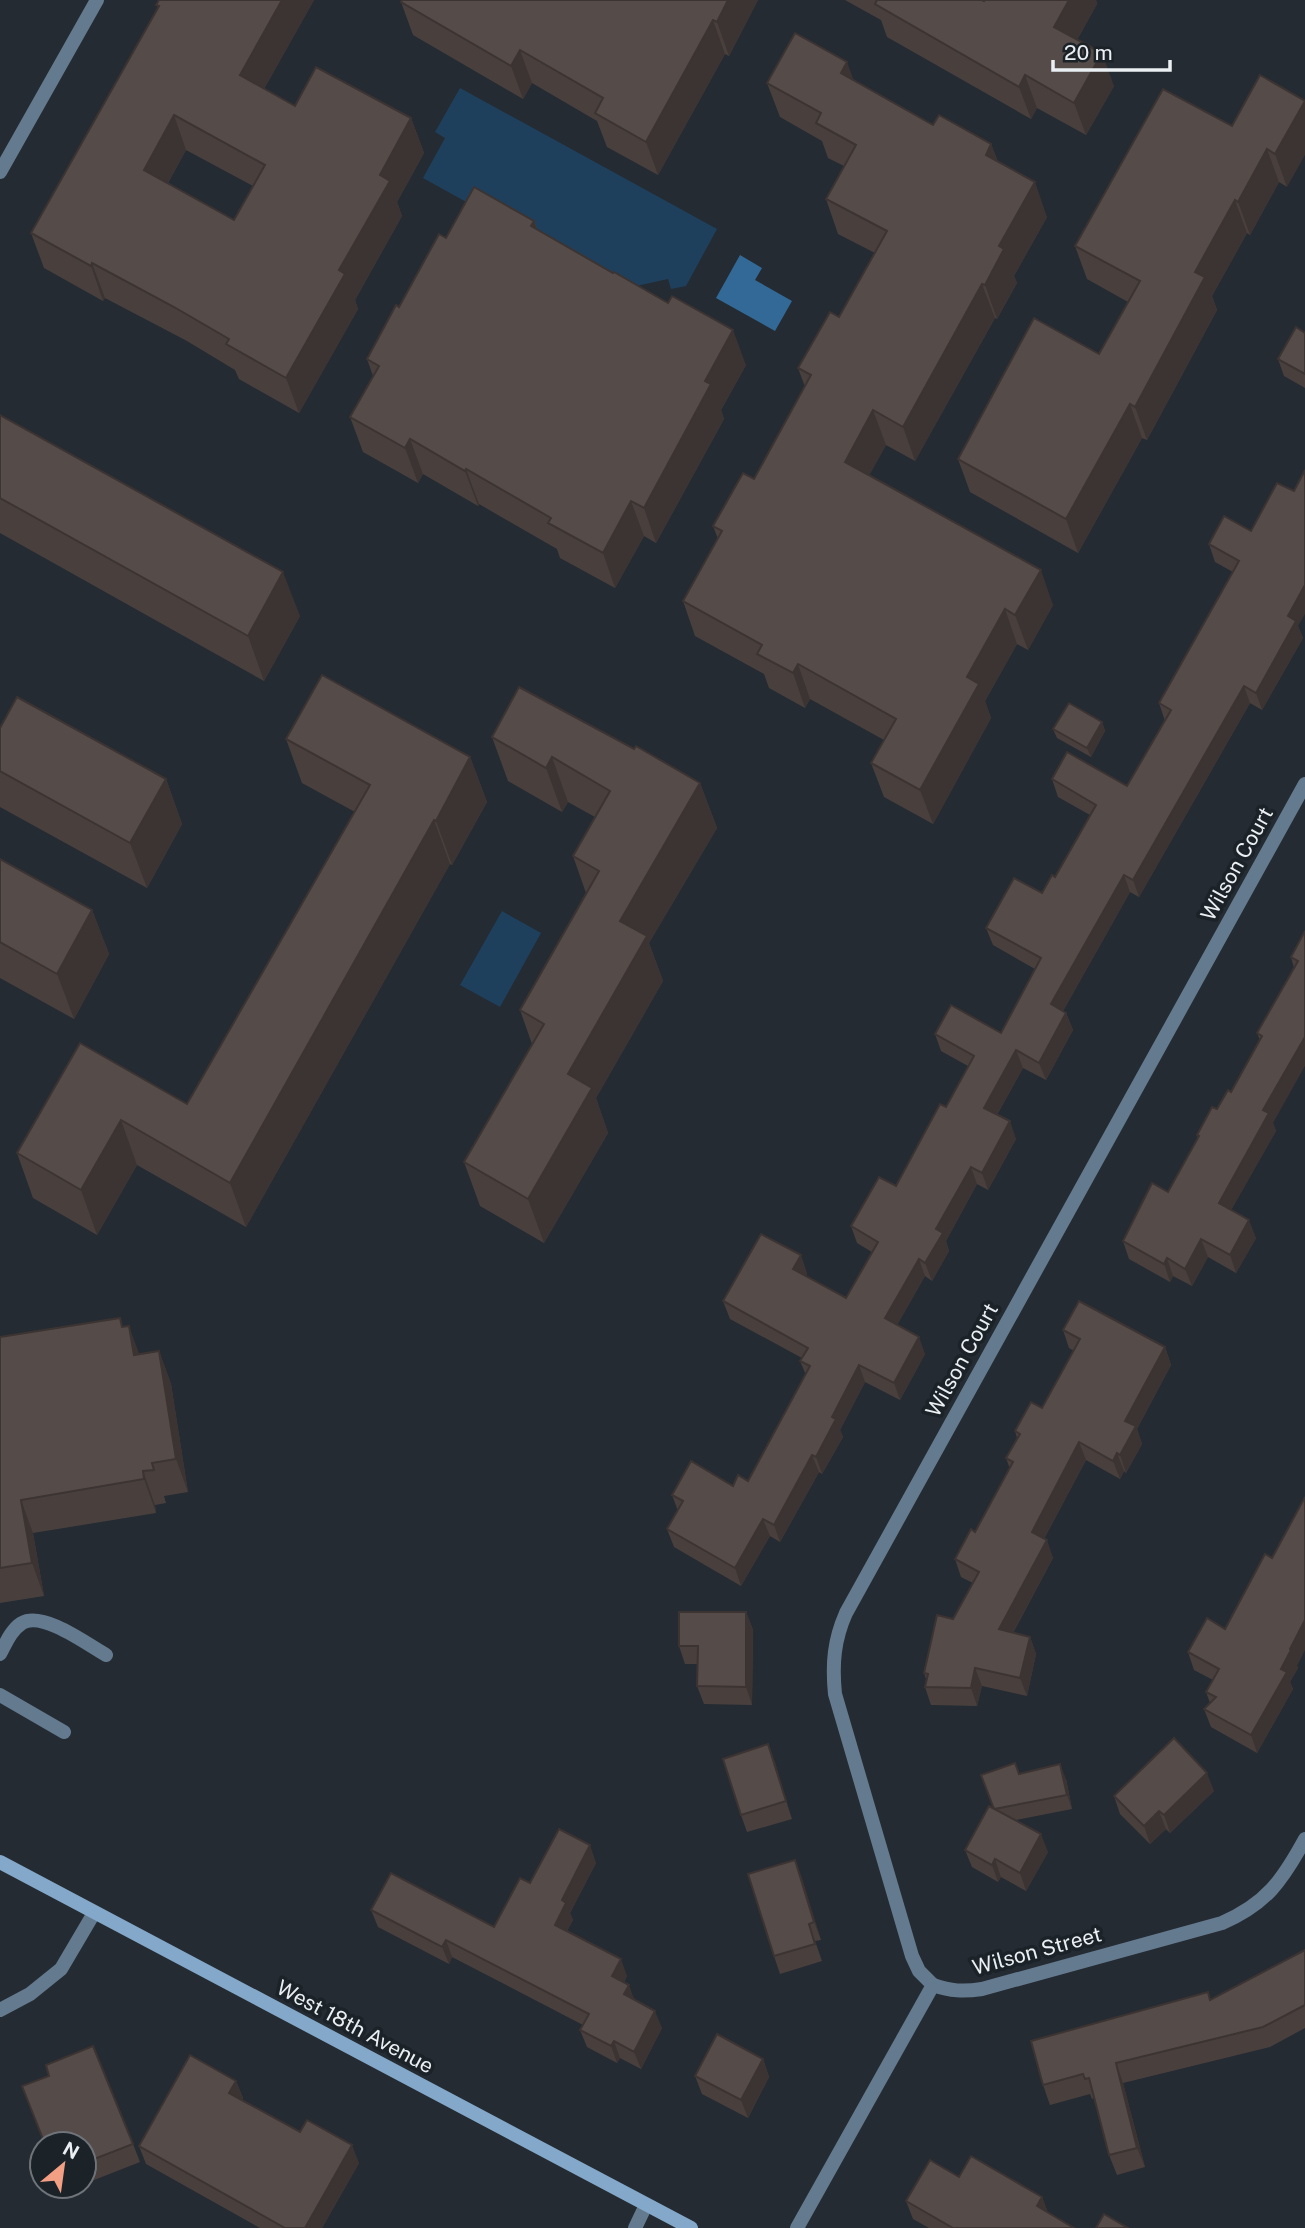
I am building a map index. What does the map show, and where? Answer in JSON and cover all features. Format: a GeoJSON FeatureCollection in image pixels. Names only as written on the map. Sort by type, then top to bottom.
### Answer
{"type":"FeatureCollection","features":[{"type":"Feature","properties":{"kind":"main road","name":"West 18th Avenue"},"geometry":{"type":"LineString","coordinates":[[0,1862],[691,2228]]}},
{"type":"Feature","properties":{"kind":"street"},"geometry":{"type":"LineString","coordinates":[[0,172],[97,0]]}},
{"type":"Feature","properties":{"kind":"street","name":"Wilson Court"},"geometry":{"type":"LineString","coordinates":[[933,1985],[919,1971],[912,1956],[835,1694],[833,1655],[837,1633],[846,1612],[1305,785]]}},
{"type":"Feature","properties":{"kind":"street"},"geometry":{"type":"LineString","coordinates":[[0,1654],[11,1634],[20,1624],[29,1620],[48,1622],[106,1655]]}},
{"type":"Feature","properties":{"kind":"street"},"geometry":{"type":"LineString","coordinates":[[0,1695],[64,1732]]}},
{"type":"Feature","properties":{"kind":"street","name":"Wilson Street"},"geometry":{"type":"LineString","coordinates":[[933,1985],[951,1991],[982,1989],[1222,1923],[1263,1900],[1288,1871],[1305,1839]]}},
{"type":"Feature","properties":{"kind":"street"},"geometry":{"type":"LineString","coordinates":[[0,2010],[30,1994],[61,1969],[94,1913]]}},
{"type":"Feature","properties":{"kind":"street"},"geometry":{"type":"LineString","coordinates":[[797,2228],[933,1985]]}},
{"type":"Feature","properties":{"kind":"street"},"geometry":{"type":"LineString","coordinates":[[635,2228],[646,2205]]}},
{"type":"Feature","properties":{"kind":"shaded area"},"geometry":{"type":"Polygon","coordinates":[[[460,88],[717,229],[686,286],[671,289],[668,279],[623,289],[423,178],[445,138],[435,132],[460,88]]]}},
{"type":"Feature","properties":{"kind":"shaded area"},"geometry":{"type":"Polygon","coordinates":[[[740,255],[762,268],[755,280],[792,301],[775,331],[716,298],[740,255]]]}},
{"type":"Feature","properties":{"kind":"shaded area"},"geometry":{"type":"Polygon","coordinates":[[[502,911],[541,933],[500,1007],[460,985],[502,911]]]}},
{"type":"Feature","properties":{"kind":"building"},"geometry":{"type":"Polygon","coordinates":[[[159,0],[282,0],[240,75],[295,106],[316,67],[411,118],[380,175],[390,181],[339,270],[345,274],[286,378],[226,344],[229,339],[174,307],[31,233],[159,6],[156,5],[159,0]],[[174,115],[144,170],[234,220],[265,165],[174,115]]]}},
{"type":"Feature","properties":{"kind":"building"},"geometry":{"type":"Polygon","coordinates":[[[728,0],[717,22],[713,20],[646,142],[595,113],[603,98],[520,50],[511,66],[401,2],[728,0]]]}},
{"type":"Feature","properties":{"kind":"building"},"geometry":{"type":"Polygon","coordinates":[[[877,0],[1069,0],[1054,27],[1102,53],[1074,103],[1025,75],[1019,87],[875,4],[877,0]]]}},
{"type":"Feature","properties":{"kind":"building"},"geometry":{"type":"Polygon","coordinates":[[[795,33],[847,62],[841,73],[933,125],[939,115],[991,144],[986,155],[1035,182],[999,246],[1004,249],[985,285],[982,284],[903,427],[873,410],[845,462],[1041,570],[1015,615],[1005,609],[967,677],[979,684],[920,790],[871,763],[896,719],[798,664],[793,673],[757,654],[762,645],[683,601],[722,531],[713,526],[743,473],[754,479],[811,375],[798,368],[830,312],[839,317],[887,231],[826,199],[856,145],[816,123],[821,113],[767,83],[795,33]]]}},
{"type":"Feature","properties":{"kind":"building"},"geometry":{"type":"Polygon","coordinates":[[[1260,75],[1305,101],[1275,154],[1267,149],[1238,202],[1235,200],[1195,272],[1205,277],[1135,407],[1130,404],[1066,519],[958,459],[1034,318],[1099,354],[1140,281],[1075,246],[1163,89],[1232,126],[1260,75]]]}},
{"type":"Feature","properties":{"kind":"building"},"geometry":{"type":"Polygon","coordinates":[[[474,187],[534,221],[531,226],[613,273],[668,303],[672,296],[733,330],[705,381],[711,384],[644,508],[631,501],[603,553],[548,523],[551,518],[466,469],[465,471],[410,439],[405,448],[350,417],[379,366],[367,359],[396,305],[399,307],[439,234],[446,238],[474,187]]]}},
{"type":"Feature","properties":{"kind":"building"},"geometry":{"type":"Polygon","coordinates":[[[1296,327],[1305,333],[1305,374],[1278,359],[1296,327]]]}},
{"type":"Feature","properties":{"kind":"building"},"geometry":{"type":"Polygon","coordinates":[[[0,415],[283,572],[248,636],[0,498],[0,415]]]}},
{"type":"Feature","properties":{"kind":"building"},"geometry":{"type":"Polygon","coordinates":[[[1305,470],[1305,585],[1288,616],[1296,621],[1256,693],[1244,686],[1133,880],[1124,875],[1051,1004],[1066,1013],[1039,1063],[1016,1050],[984,1108],[1010,1121],[982,1173],[971,1167],[936,1229],[943,1233],[925,1263],[919,1259],[885,1318],[919,1337],[894,1383],[859,1365],[832,1417],[836,1419],[816,1457],[812,1455],[774,1525],[763,1519],[735,1568],[667,1529],[683,1501],[672,1495],[691,1461],[733,1486],[738,1475],[748,1481],[810,1366],[800,1361],[808,1348],[723,1301],[761,1234],[801,1255],[793,1269],[846,1298],[878,1242],[851,1226],[879,1177],[896,1186],[940,1104],[946,1107],[974,1056],[935,1034],[951,1005],[1001,1033],[1041,958],[986,928],[1014,878],[1042,893],[1052,875],[1055,877],[1096,805],[1052,779],[1067,752],[1127,786],[1171,710],[1159,703],[1239,561],[1209,544],[1224,516],[1251,531],[1277,483],[1294,491],[1305,470]]]}},
{"type":"Feature","properties":{"kind":"building"},"geometry":{"type":"Polygon","coordinates":[[[322,675],[470,757],[230,1183],[121,1120],[81,1190],[17,1153],[80,1043],[187,1104],[370,785],[286,739],[322,675]]]}},
{"type":"Feature","properties":{"kind":"building"},"geometry":{"type":"Polygon","coordinates":[[[519,687],[634,749],[636,746],[700,783],[620,921],[647,936],[568,1074],[592,1088],[528,1199],[464,1162],[544,1024],[520,1010],[599,871],[573,856],[610,791],[552,757],[546,768],[492,737],[519,687]]]}},
{"type":"Feature","properties":{"kind":"building"},"geometry":{"type":"Polygon","coordinates":[[[17,697],[166,779],[130,843],[0,771],[0,728],[17,697]]]}},
{"type":"Feature","properties":{"kind":"building"},"geometry":{"type":"Polygon","coordinates":[[[1069,703],[1102,722],[1087,748],[1053,729],[1069,703]]]}},
{"type":"Feature","properties":{"kind":"building"},"geometry":{"type":"Polygon","coordinates":[[[0,859],[92,910],[57,974],[0,942],[0,859]]]}},
{"type":"Feature","properties":{"kind":"building"},"geometry":{"type":"Polygon","coordinates":[[[1305,931],[1305,1037],[1263,1110],[1269,1113],[1219,1203],[1249,1220],[1230,1255],[1201,1239],[1185,1269],[1167,1258],[1164,1264],[1123,1241],[1152,1183],[1168,1192],[1212,1107],[1217,1109],[1228,1090],[1231,1092],[1262,1036],[1257,1033],[1298,961],[1291,957],[1305,931]]]}},
{"type":"Feature","properties":{"kind":"building"},"geometry":{"type":"Polygon","coordinates":[[[1079,1301],[1165,1347],[1125,1421],[1136,1426],[1120,1455],[1117,1453],[1113,1461],[1079,1442],[1032,1532],[1047,1540],[999,1629],[1030,1637],[1020,1678],[975,1668],[971,1688],[925,1687],[928,1674],[924,1673],[937,1615],[953,1619],[979,1572],[955,1559],[971,1529],[975,1532],[1013,1462],[1006,1458],[1020,1434],[1015,1431],[1031,1402],[1042,1408],[1080,1339],[1063,1330],[1079,1301]]]}},
{"type":"Feature","properties":{"kind":"building"},"geometry":{"type":"Polygon","coordinates":[[[120,1318],[122,1327],[129,1326],[134,1355],[159,1351],[176,1459],[152,1463],[154,1470],[143,1471],[144,1479],[21,1500],[32,1563],[0,1568],[0,1337],[120,1318]]]}},
{"type":"Feature","properties":{"kind":"building"},"geometry":{"type":"Polygon","coordinates":[[[1305,1497],[1305,1620],[1281,1669],[1287,1672],[1251,1735],[1204,1709],[1216,1697],[1206,1692],[1219,1669],[1188,1652],[1207,1618],[1225,1629],[1265,1554],[1272,1558],[1305,1497]]]}},
{"type":"Feature","properties":{"kind":"building"},"geometry":{"type":"Polygon","coordinates":[[[679,1612],[746,1612],[746,1687],[697,1686],[698,1646],[679,1646],[679,1612]]]}},
{"type":"Feature","properties":{"kind":"building"},"geometry":{"type":"Polygon","coordinates":[[[1174,1738],[1207,1773],[1164,1815],[1159,1811],[1144,1826],[1114,1796],[1174,1738]]]}},
{"type":"Feature","properties":{"kind":"building"},"geometry":{"type":"Polygon","coordinates":[[[768,1744],[786,1801],[741,1815],[723,1759],[768,1744]]]}},
{"type":"Feature","properties":{"kind":"building"},"geometry":{"type":"Polygon","coordinates":[[[1015,1763],[1019,1774],[1060,1764],[1067,1795],[994,1809],[981,1775],[1015,1763]]]}},
{"type":"Feature","properties":{"kind":"building"},"geometry":{"type":"Polygon","coordinates":[[[989,1806],[1041,1834],[1020,1873],[995,1859],[992,1865],[965,1850],[989,1806]]]}},
{"type":"Feature","properties":{"kind":"building"},"geometry":{"type":"Polygon","coordinates":[[[559,1829],[590,1845],[562,1900],[566,1903],[555,1925],[621,1959],[612,1976],[629,1985],[624,1994],[655,2011],[634,2052],[614,2041],[611,2046],[580,2030],[589,2014],[446,1940],[442,1947],[371,1910],[391,1873],[494,1927],[520,1878],[530,1883],[559,1829]]]}},
{"type":"Feature","properties":{"kind":"building"},"geometry":{"type":"Polygon","coordinates":[[[795,1860],[814,1922],[809,1924],[815,1944],[774,1956],[748,1874],[795,1860]]]}},
{"type":"Feature","properties":{"kind":"building"},"geometry":{"type":"Polygon","coordinates":[[[1305,1950],[1305,2005],[1263,2027],[1116,2063],[1137,2148],[1109,2155],[1089,2078],[1085,2079],[1083,2074],[1043,2085],[1031,2041],[1208,1992],[1210,2000],[1305,1950]]]}},
{"type":"Feature","properties":{"kind":"building"},"geometry":{"type":"Polygon","coordinates":[[[717,2034],[763,2059],[741,2100],[695,2076],[717,2034]]]}},
{"type":"Feature","properties":{"kind":"building"},"geometry":{"type":"Polygon","coordinates":[[[93,2046],[133,2144],[98,2158],[98,2130],[39,2130],[22,2086],[49,2076],[46,2065],[93,2046]]]}},
{"type":"Feature","properties":{"kind":"building"},"geometry":{"type":"Polygon","coordinates":[[[190,2055],[236,2081],[229,2093],[300,2132],[307,2120],[352,2145],[305,2228],[285,2228],[139,2146],[190,2055]]]}},
{"type":"Feature","properties":{"kind":"building"},"geometry":{"type":"Polygon","coordinates":[[[971,2156],[1042,2197],[1037,2206],[1074,2228],[953,2228],[906,2201],[930,2160],[959,2177],[971,2156]]]}},
{"type":"Feature","properties":{"kind":"building"},"geometry":{"type":"Polygon","coordinates":[[[1104,2214],[1128,2228],[1096,2228],[1104,2214]]]}}]}
